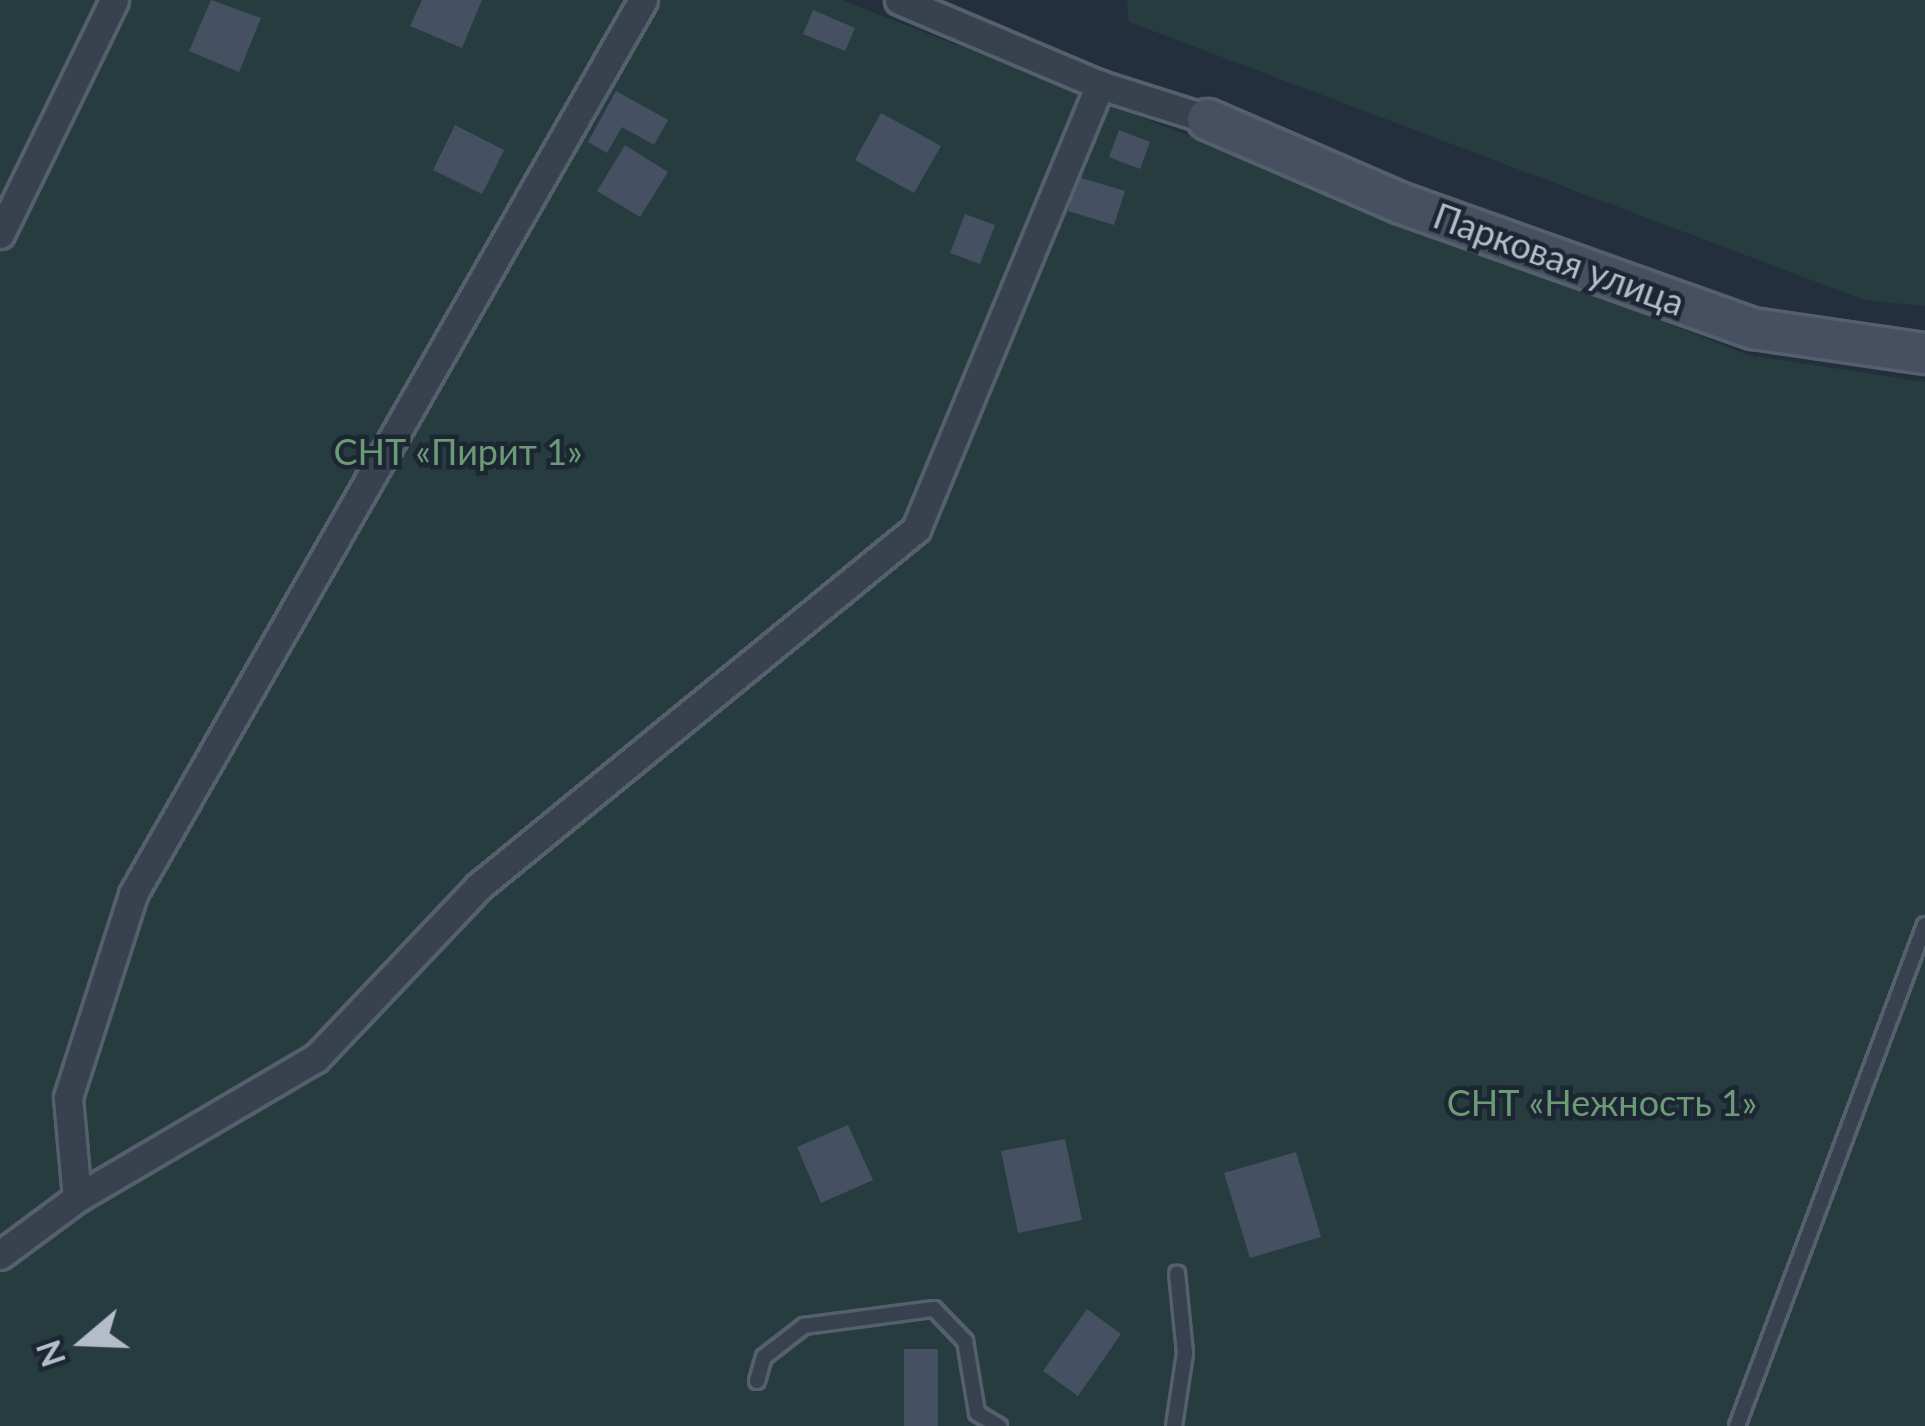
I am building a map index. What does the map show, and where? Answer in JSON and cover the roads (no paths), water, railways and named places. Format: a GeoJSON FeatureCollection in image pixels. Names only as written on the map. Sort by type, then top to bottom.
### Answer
{"type":"FeatureCollection","features":[{"type":"Feature","properties":{"kind":"street"},"geometry":{"type":"LineString","coordinates":[[0,234],[114,0]]}},
{"type":"Feature","properties":{"kind":"street"},"geometry":{"type":"LineString","coordinates":[[77,1198],[68,1097],[133,894],[643,0]]}},
{"type":"Feature","properties":{"kind":"street"},"geometry":{"type":"LineString","coordinates":[[899,0],[1100,85],[1207,119]]}},
{"type":"Feature","properties":{"kind":"street"},"geometry":{"type":"LineString","coordinates":[[0,1255],[77,1198],[316,1058],[478,887],[916,529],[1100,85]]}},
{"type":"Feature","properties":{"kind":"street","name":"Парковая улица"},"geometry":{"type":"LineString","coordinates":[[1207,119],[1401,202],[1753,328],[1925,353]]}},
{"type":"Feature","properties":{"kind":"lane"},"geometry":{"type":"LineString","coordinates":[[1737,1426],[1925,925]]}},
{"type":"Feature","properties":{"kind":"lane"},"geometry":{"type":"LineString","coordinates":[[1174,1426],[1185,1353],[1177,1273]]}},
{"type":"Feature","properties":{"kind":"lane"},"geometry":{"type":"LineString","coordinates":[[757,1381],[764,1357],[804,1326],[934,1309],[965,1341],[977,1413],[999,1426]]}},
{"type":"Feature","properties":{"kind":"park label","name":"СНТ «Пирит 1»"},"geometry":{"type":"Point","coordinates":[458,452]}},
{"type":"Feature","properties":{"kind":"park label","name":"СНТ «Нежность 1»"},"geometry":{"type":"Point","coordinates":[1602,1103]}}]}
